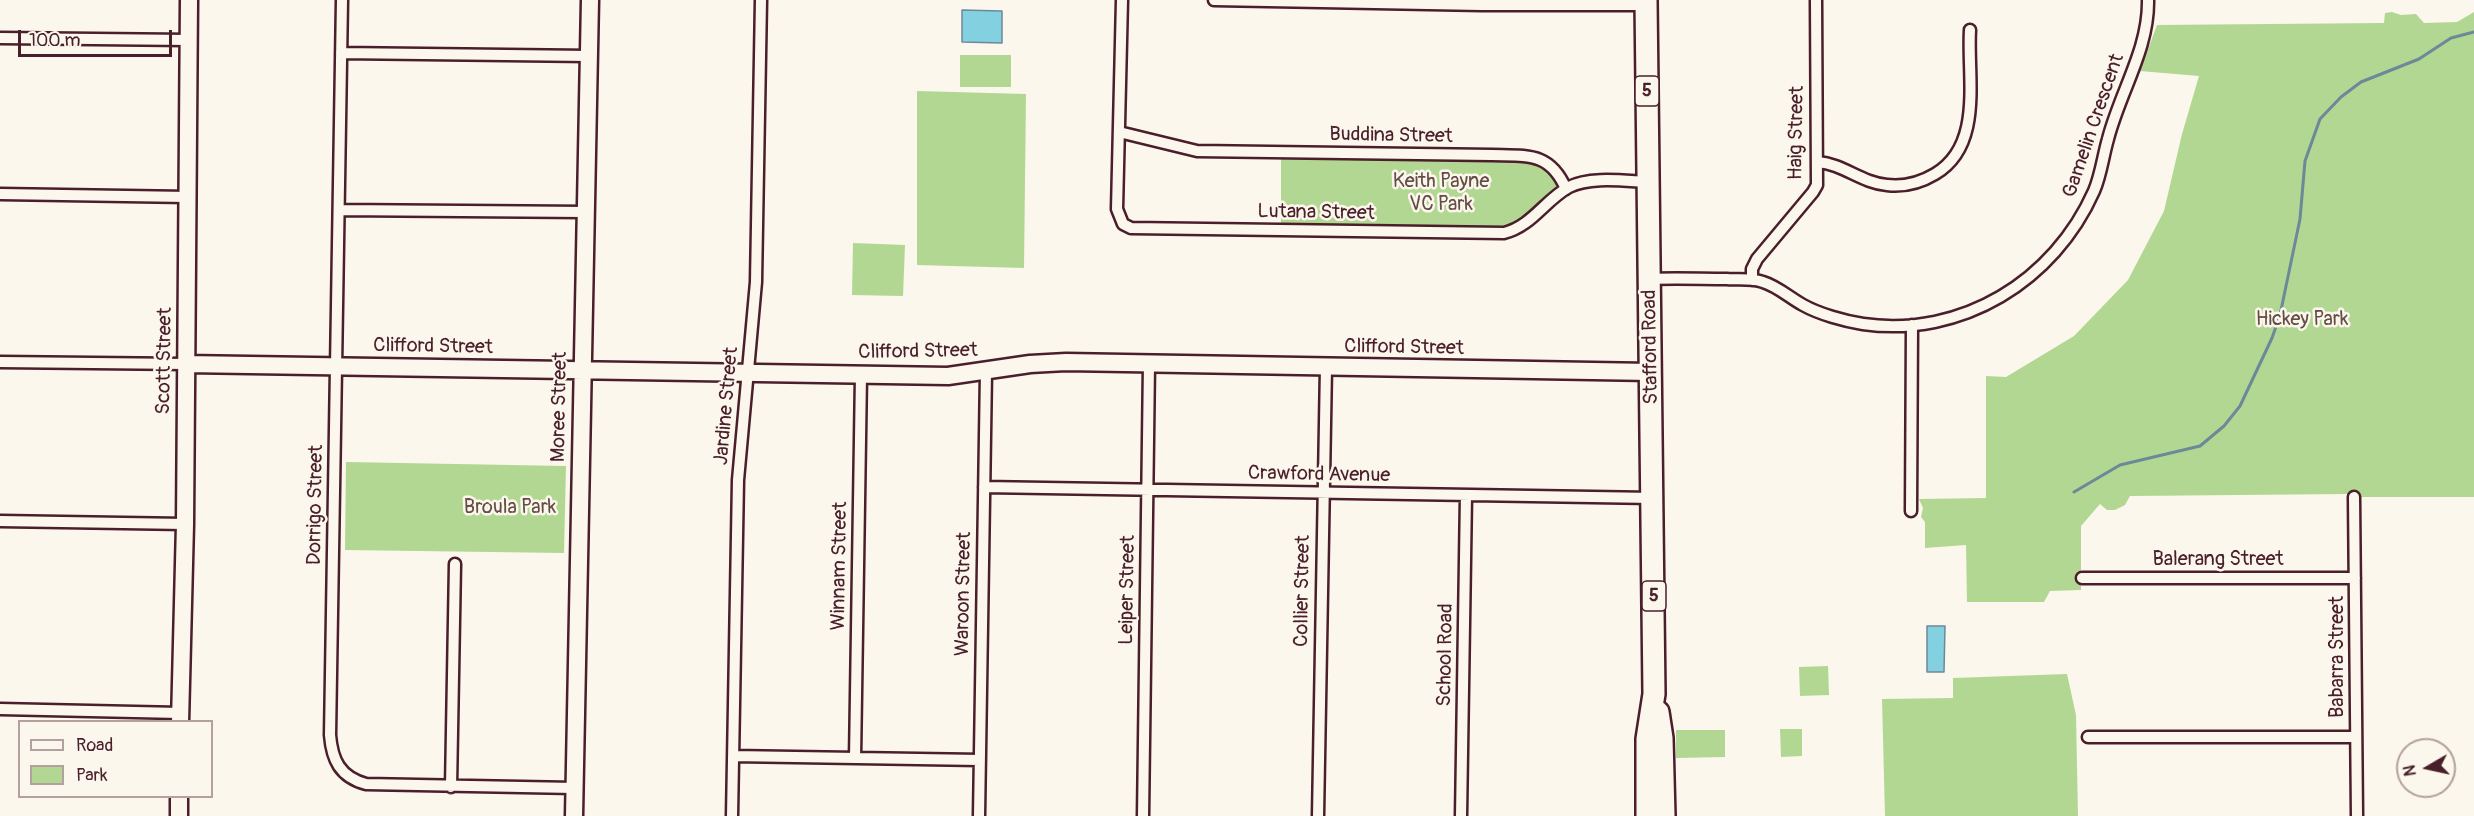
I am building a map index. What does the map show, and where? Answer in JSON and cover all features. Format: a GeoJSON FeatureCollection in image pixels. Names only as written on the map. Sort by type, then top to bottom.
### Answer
{"type":"FeatureCollection","features":[{"type":"Feature","properties":{"kind":"highway","name":"Stafford Road"},"geometry":{"type":"LineString","coordinates":[[1646,3],[1654,694],[1647,739],[1647,816]]}},
{"type":"Feature","properties":{"kind":"highway","name":"Stafford Road"},"geometry":{"type":"LineString","coordinates":[[1654,694],[1662,738],[1664,816]]}},
{"type":"Feature","properties":{"kind":"street","name":"Scott Street"},"geometry":{"type":"LineString","coordinates":[[180,717],[185,524],[189,0]]}},
{"type":"Feature","properties":{"kind":"street","name":"Dorrigo Street"},"geometry":{"type":"LineString","coordinates":[[342,0],[330,735],[333,758],[346,775],[366,784],[574,788]]}},
{"type":"Feature","properties":{"kind":"street","name":"Moree Street"},"geometry":{"type":"LineString","coordinates":[[574,816],[590,0]]}},
{"type":"Feature","properties":{"kind":"street","name":"Jardine Street"},"geometry":{"type":"LineString","coordinates":[[732,816],[738,480],[756,282],[761,0]]}},
{"type":"Feature","properties":{"kind":"street"},"geometry":{"type":"LineString","coordinates":[[1119,132],[1122,0]]}},
{"type":"Feature","properties":{"kind":"street"},"geometry":{"type":"LineString","coordinates":[[1214,0],[1646,3]]}},
{"type":"Feature","properties":{"kind":"street","name":"Haig Street"},"geometry":{"type":"LineString","coordinates":[[1752,280],[1753,266],[1757,259],[1813,192],[1817,181],[1816,0]]}},
{"type":"Feature","properties":{"kind":"street","name":"Gamelin Crescent"},"geometry":{"type":"LineString","coordinates":[[1650,279],[1752,280],[1766,283],[1811,309],[1857,322],[1912,325],[1937,322],[1984,306],[2029,278],[2067,239],[2090,198],[2098,178],[2112,124],[2147,29],[2148,0]]}},
{"type":"Feature","properties":{"kind":"street"},"geometry":{"type":"LineString","coordinates":[[1818,162],[1839,166],[1869,180],[1887,185],[1908,185],[1924,180],[1949,164],[1961,146],[1969,118],[1970,30]]}},
{"type":"Feature","properties":{"kind":"street"},"geometry":{"type":"LineString","coordinates":[[0,38],[189,40]]}},
{"type":"Feature","properties":{"kind":"street"},"geometry":{"type":"LineString","coordinates":[[341,53],[590,56]]}},
{"type":"Feature","properties":{"kind":"street","name":"Buddina Street"},"geometry":{"type":"LineString","coordinates":[[1119,132],[1197,151],[1501,155],[1539,158],[1546,160],[1556,171],[1566,189]]}},
{"type":"Feature","properties":{"kind":"street","name":"Lutana Street"},"geometry":{"type":"LineString","coordinates":[[1119,132],[1117,209],[1123,224],[1143,230],[1504,233],[1523,226],[1566,189]]}},
{"type":"Feature","properties":{"kind":"street"},"geometry":{"type":"LineString","coordinates":[[1566,189],[1590,182],[1648,182]]}},
{"type":"Feature","properties":{"kind":"street"},"geometry":{"type":"LineString","coordinates":[[0,194],[188,197]]}},
{"type":"Feature","properties":{"kind":"street"},"geometry":{"type":"LineString","coordinates":[[339,210],[586,212]]}},
{"type":"Feature","properties":{"kind":"street"},"geometry":{"type":"LineString","coordinates":[[1911,511],[1912,325]]}},
{"type":"Feature","properties":{"kind":"street"},"geometry":{"type":"LineString","coordinates":[[0,362],[186,364]]}},
{"type":"Feature","properties":{"kind":"street","name":"Clifford Street"},"geometry":{"type":"LineString","coordinates":[[186,364],[948,376],[1045,363],[1651,372]]}},
{"type":"Feature","properties":{"kind":"street","name":"Leiper Street"},"geometry":{"type":"LineString","coordinates":[[1143,816],[1149,364]]}},
{"type":"Feature","properties":{"kind":"street","name":"Collier Street"},"geometry":{"type":"LineString","coordinates":[[1318,816],[1326,367]]}},
{"type":"Feature","properties":{"kind":"street","name":"Waroon Street"},"geometry":{"type":"LineString","coordinates":[[979,816],[986,372]]}},
{"type":"Feature","properties":{"kind":"street","name":"Winnam Street"},"geometry":{"type":"LineString","coordinates":[[855,758],[861,375]]}},
{"type":"Feature","properties":{"kind":"street","name":"Crawford Avenue"},"geometry":{"type":"LineString","coordinates":[[984,487],[1653,498]]}},
{"type":"Feature","properties":{"kind":"street","name":"School Road"},"geometry":{"type":"LineString","coordinates":[[1461,816],[1466,495]]}},
{"type":"Feature","properties":{"kind":"street","name":"Babarra Street"},"geometry":{"type":"LineString","coordinates":[[2355,497],[2358,816]]}},
{"type":"Feature","properties":{"kind":"street"},"geometry":{"type":"LineString","coordinates":[[0,521],[185,524]]}},
{"type":"Feature","properties":{"kind":"street"},"geometry":{"type":"LineString","coordinates":[[451,787],[455,564]]}},
{"type":"Feature","properties":{"kind":"street","name":"Balerang Street"},"geometry":{"type":"LineString","coordinates":[[2082,578],[2355,578]]}},
{"type":"Feature","properties":{"kind":"street"},"geometry":{"type":"LineString","coordinates":[[0,709],[180,717]]}},
{"type":"Feature","properties":{"kind":"street"},"geometry":{"type":"LineString","coordinates":[[2088,737],[2356,737]]}},
{"type":"Feature","properties":{"kind":"street"},"geometry":{"type":"LineString","coordinates":[[733,756],[980,760]]}},
{"type":"Feature","properties":{"kind":"street"},"geometry":{"type":"LineString","coordinates":[[179,798],[179,816]]}},
{"type":"Feature","properties":{"kind":"green space","name":"Hickey Park"},"geometry":{"type":"Polygon","coordinates":[[[2392,12],[2401,15],[2416,14],[2424,23],[2457,22],[2474,12],[2474,497],[2355,497],[2347,494],[2130,496],[2125,505],[2115,510],[2107,510],[2100,504],[2081,526],[2081,590],[2050,591],[2044,602],[1967,602],[1966,545],[1925,548],[1925,522],[1921,517],[1923,508],[1919,499],[1986,498],[1986,376],[2006,377],[2074,336],[2128,280],[2164,211],[2182,134],[2199,76],[2140,71],[2157,25],[2384,23],[2385,13],[2392,12]]]}},
{"type":"Feature","properties":{"kind":"green space"},"geometry":{"type":"Polygon","coordinates":[[[960,55],[1011,55],[1011,87],[960,87],[960,55]]]}},
{"type":"Feature","properties":{"kind":"green space"},"geometry":{"type":"Polygon","coordinates":[[[917,91],[1026,94],[1024,268],[917,265],[917,91]]]}},
{"type":"Feature","properties":{"kind":"green space","name":"Keith Payne VC Park"},"geometry":{"type":"Polygon","coordinates":[[[1281,158],[1536,161],[1544,163],[1559,184],[1530,212],[1506,227],[1281,226],[1281,158]]]}},
{"type":"Feature","properties":{"kind":"green space"},"geometry":{"type":"Polygon","coordinates":[[[853,243],[905,245],[903,296],[852,295],[853,243]]]}},
{"type":"Feature","properties":{"kind":"green space","name":"Broula Park"},"geometry":{"type":"Polygon","coordinates":[[[346,462],[566,466],[564,553],[345,550],[346,462]]]}},
{"type":"Feature","properties":{"kind":"green space"},"geometry":{"type":"Polygon","coordinates":[[[1828,666],[1829,695],[1800,696],[1799,667],[1828,666]]]}},
{"type":"Feature","properties":{"kind":"green space"},"geometry":{"type":"Polygon","coordinates":[[[2067,674],[2076,715],[2078,816],[1885,816],[1882,699],[1953,698],[1953,678],[2067,674]]]}},
{"type":"Feature","properties":{"kind":"green space"},"geometry":{"type":"Polygon","coordinates":[[[1780,729],[1802,729],[1802,756],[1781,757],[1780,729]]]}},
{"type":"Feature","properties":{"kind":"green space"},"geometry":{"type":"Polygon","coordinates":[[[1676,730],[1725,730],[1725,757],[1676,758],[1676,730]]]}},
{"type":"Feature","properties":{"kind":"water"},"geometry":{"type":"Polygon","coordinates":[[[962,10],[1002,11],[1002,43],[962,42],[962,10]]]}},
{"type":"Feature","properties":{"kind":"water"},"geometry":{"type":"Polygon","coordinates":[[[1927,626],[1945,626],[1944,672],[1927,672],[1927,626]]]}},
{"type":"Feature","properties":{"kind":"waterway"},"geometry":{"type":"LineString","coordinates":[[2074,492],[2120,465],[2200,446],[2224,426],[2240,406],[2272,338],[2280,315],[2300,219],[2305,161],[2320,119],[2341,97],[2361,82],[2419,59],[2451,38],[2474,32]]}}]}
